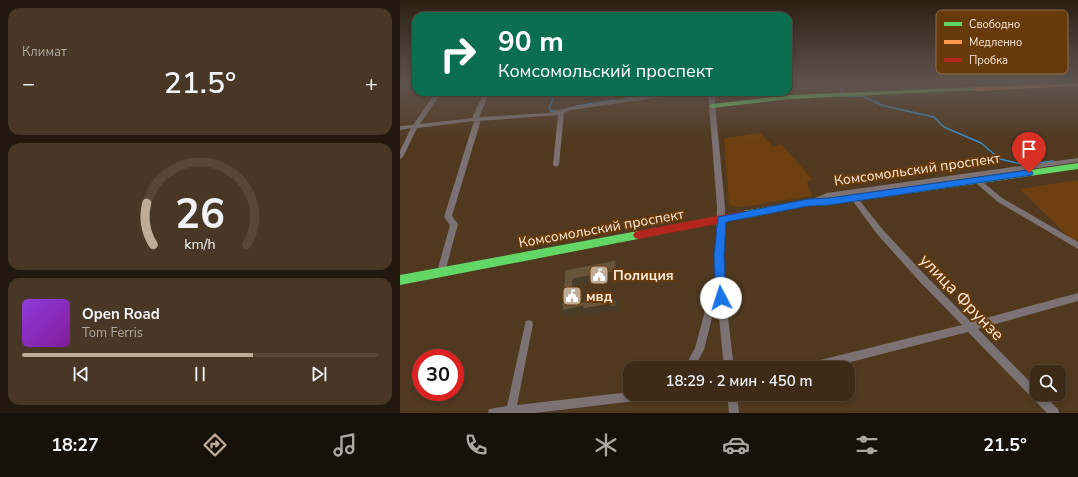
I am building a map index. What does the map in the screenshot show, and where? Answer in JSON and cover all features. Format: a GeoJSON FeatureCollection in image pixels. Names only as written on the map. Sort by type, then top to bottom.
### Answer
{"type":"FeatureCollection","features":[{"type":"Feature","properties":{"kind":"street"},"geometry":{"type":"LineString","coordinates":[[400,157],[415,126],[432,101]]}},
{"type":"Feature","properties":{"kind":"street"},"geometry":{"type":"LineString","coordinates":[[441,272],[454,224],[448,217],[477,123],[476,116],[483,101]]}},
{"type":"Feature","properties":{"kind":"street"},"geometry":{"type":"LineString","coordinates":[[400,128],[476,119],[561,113],[570,109],[622,101]]}},
{"type":"Feature","properties":{"kind":"street"},"geometry":{"type":"LineString","coordinates":[[712,101],[722,220],[719,275],[727,361]]}},
{"type":"Feature","properties":{"kind":"street"},"geometry":{"type":"LineString","coordinates":[[712,106],[753,101]]}},
{"type":"Feature","properties":{"kind":"street"},"geometry":{"type":"LineString","coordinates":[[556,165],[561,113]]}},
{"type":"Feature","properties":{"kind":"street","name":"Комсомольский проспект"},"geometry":{"type":"LineString","coordinates":[[400,280],[808,203],[854,198],[1078,160]]}},
{"type":"Feature","properties":{"kind":"street","name":"Комсомольский проспект"},"geometry":{"type":"LineString","coordinates":[[808,203],[827,196],[1078,166]]}},
{"type":"Feature","properties":{"kind":"street"},"geometry":{"type":"LineString","coordinates":[[974,178],[1000,200],[1078,246]]}},
{"type":"Feature","properties":{"kind":"street","name":"улица Фрунзе"},"geometry":{"type":"LineString","coordinates":[[854,198],[880,232],[1054,413]]}},
{"type":"Feature","properties":{"kind":"street"},"geometry":{"type":"LineString","coordinates":[[693,361],[699,350],[719,275]]}},
{"type":"Feature","properties":{"kind":"street"},"geometry":{"type":"LineString","coordinates":[[836,361],[970,327],[1078,297]]}},
{"type":"Feature","properties":{"kind":"street"},"geometry":{"type":"LineString","coordinates":[[511,411],[529,324]]}},
{"type":"Feature","properties":{"kind":"street"},"geometry":{"type":"LineString","coordinates":[[493,413],[623,397]]}},
{"type":"Feature","properties":{"kind":"street"},"geometry":{"type":"LineString","coordinates":[[733,401],[734,413]]}},
{"type":"Feature","properties":{"kind":"shaded area"},"geometry":{"type":"Polygon","coordinates":[[[760,133],[773,147],[781,144],[812,179],[807,182],[812,196],[741,207],[729,205],[724,138],[760,133]]]}},
{"type":"Feature","properties":{"kind":"shaded area"},"geometry":{"type":"Polygon","coordinates":[[[1078,180],[1078,243],[1071,239],[1020,189],[1078,180]]]}},
{"type":"Feature","properties":{"kind":"building"},"geometry":{"type":"Polygon","coordinates":[[[616,260],[616,271],[573,279],[572,292],[573,299],[576,299],[576,303],[610,296],[610,300],[616,299],[616,306],[610,307],[610,304],[583,309],[583,306],[562,311],[565,270],[616,260]]]}},
{"type":"Feature","properties":{"kind":"waterway"},"geometry":{"type":"LineString","coordinates":[[552,101],[549,108],[551,111],[557,111]]}},
{"type":"Feature","properties":{"kind":"waterway"},"geometry":{"type":"LineString","coordinates":[[576,106],[607,101]]}},
{"type":"Feature","properties":{"kind":"waterway"},"geometry":{"type":"LineString","coordinates":[[874,101],[884,106],[934,117],[944,127],[981,143],[1000,159],[1025,165],[1053,161]]}},
{"type":"Feature","properties":{"kind":"traffic: fast"},"geometry":{"type":"LineString","coordinates":[[712,106],[753,101]]}},
{"type":"Feature","properties":{"kind":"traffic: fast"},"geometry":{"type":"LineString","coordinates":[[743,215],[808,203],[829,202],[1078,166]]}},
{"type":"Feature","properties":{"kind":"traffic: fast"},"geometry":{"type":"LineString","coordinates":[[400,280],[638,235]]}},
{"type":"Feature","properties":{"kind":"traffic: jam"},"geometry":{"type":"LineString","coordinates":[[638,235],[743,215]]}},
{"type":"Feature","properties":{"kind":"place","name":"Полиция"},"geometry":{"type":"Point","coordinates":[599,275]}},
{"type":"Feature","properties":{"kind":"place","name":"мвд"},"geometry":{"type":"Point","coordinates":[572,296]}},
{"type":"Feature","properties":{"kind":"route"},"geometry":{"type":"LineString","coordinates":[[721,298],[719,256],[722,220],[808,203],[829,202],[1029,173]]}}]}
